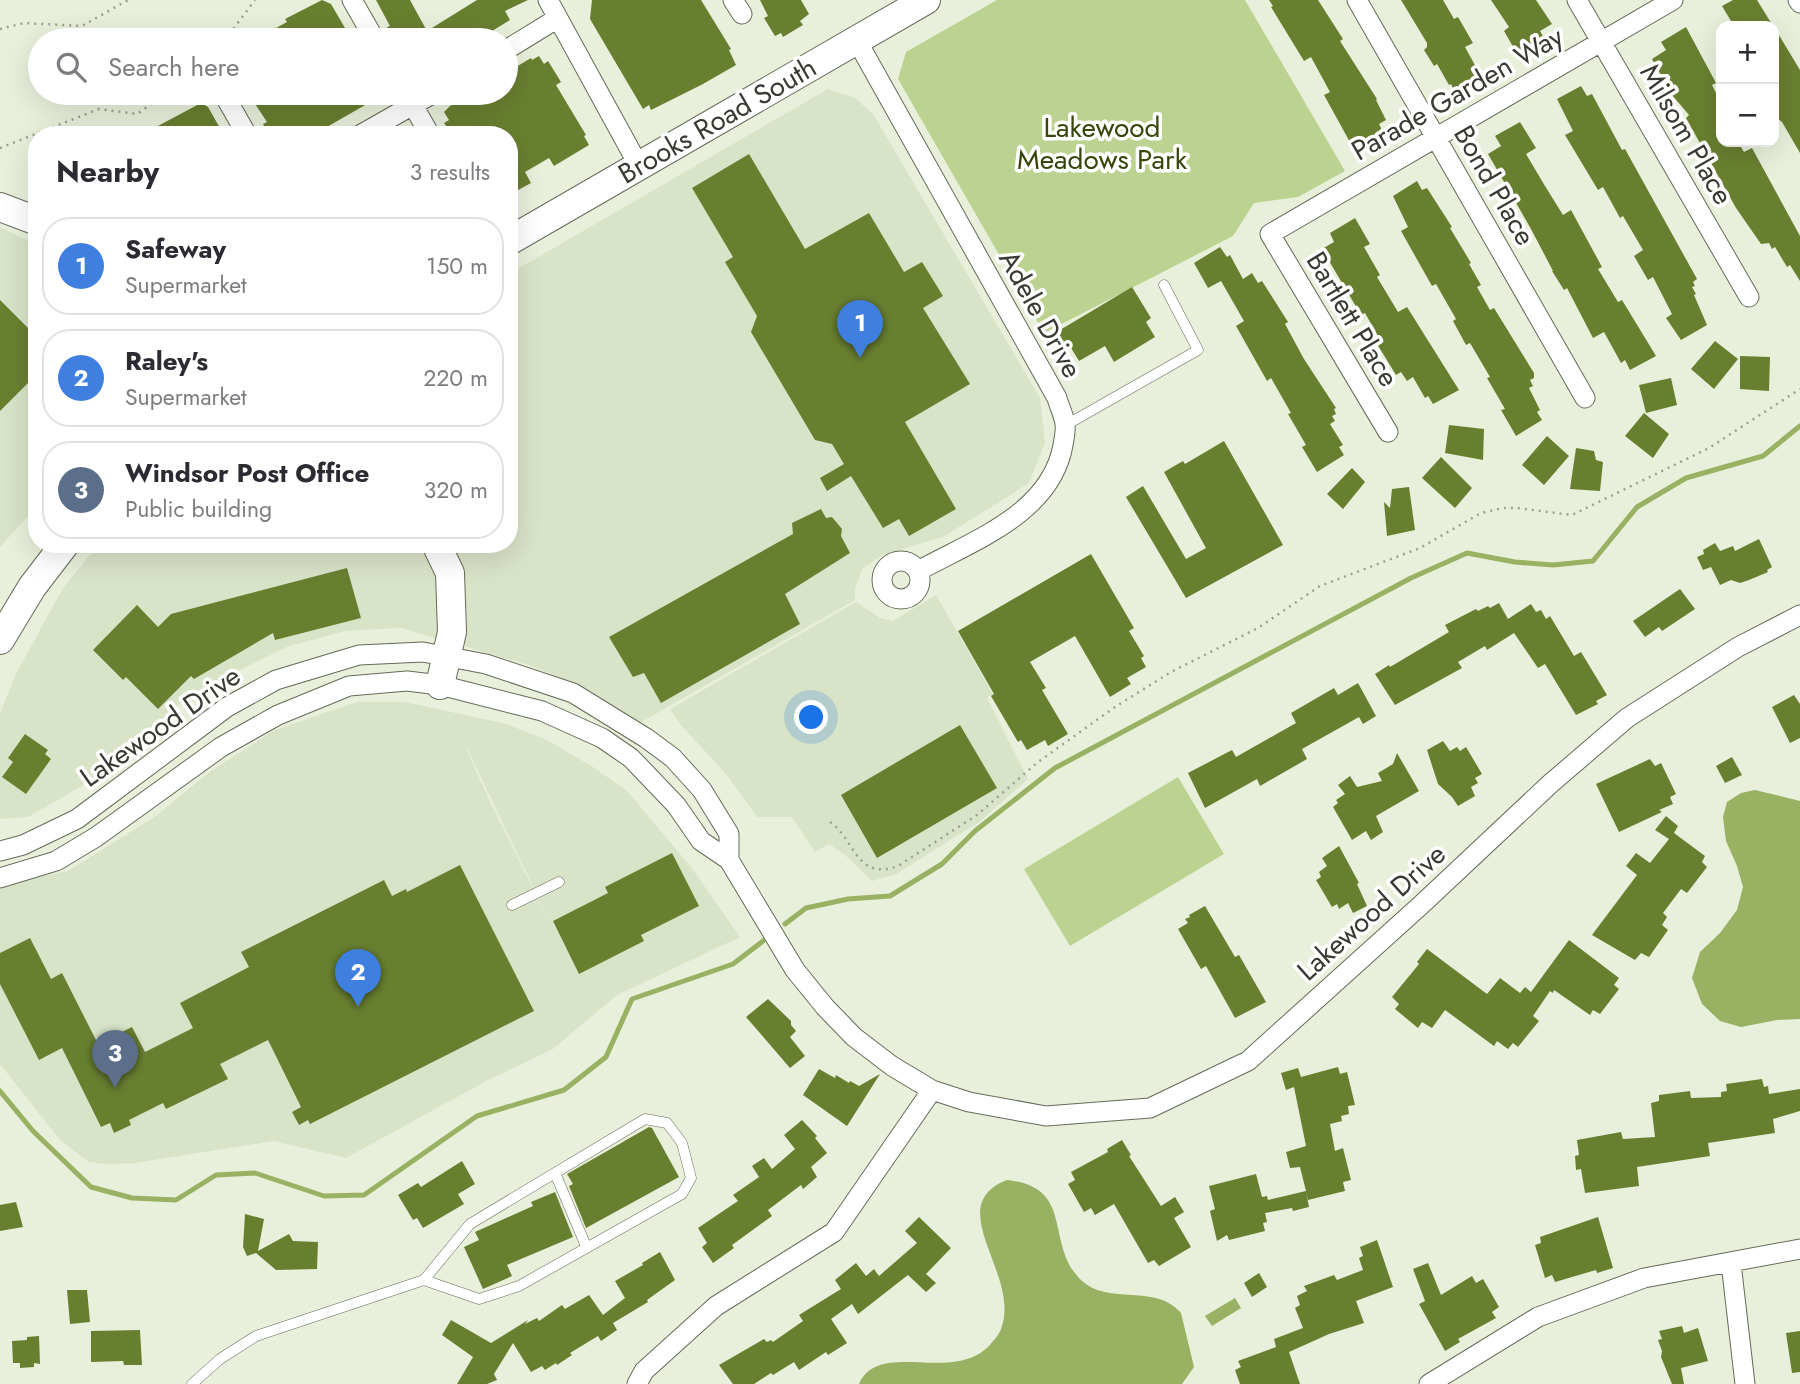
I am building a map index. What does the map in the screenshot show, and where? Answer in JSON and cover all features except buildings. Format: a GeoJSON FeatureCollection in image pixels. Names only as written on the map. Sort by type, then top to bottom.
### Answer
{"type":"FeatureCollection","features":[{"type":"Feature","properties":{"kind":"street"},"geometry":{"type":"LineString","coordinates":[[352,0],[368,28]]}},
{"type":"Feature","properties":{"kind":"street"},"geometry":{"type":"LineString","coordinates":[[548,0],[639,166]]}},
{"type":"Feature","properties":{"kind":"street","name":"Brooks Road South"},"geometry":{"type":"LineString","coordinates":[[518,236],[926,0]]}},
{"type":"Feature","properties":{"kind":"street","name":"Bond Place"},"geometry":{"type":"LineString","coordinates":[[1357,0],[1585,398]]}},
{"type":"Feature","properties":{"kind":"street","name":"Milsom Place"},"geometry":{"type":"LineString","coordinates":[[1577,0],[1749,297]]}},
{"type":"Feature","properties":{"kind":"street","name":"Parade Garden Way"},"geometry":{"type":"LineString","coordinates":[[1270,234],[1672,0]]}},
{"type":"Feature","properties":{"kind":"street"},"geometry":{"type":"LineString","coordinates":[[518,43],[558,18]]}},
{"type":"Feature","properties":{"kind":"street","name":"Adele Drive"},"geometry":{"type":"LineString","coordinates":[[856,39],[1057,398],[1066,425]]}},
{"type":"Feature","properties":{"kind":"street"},"geometry":{"type":"LineString","coordinates":[[229,105],[242,126]]}},
{"type":"Feature","properties":{"kind":"street"},"geometry":{"type":"LineString","coordinates":[[372,126],[401,105]]}},
{"type":"Feature","properties":{"kind":"street"},"geometry":{"type":"LineString","coordinates":[[412,105],[425,126]]}},
{"type":"Feature","properties":{"kind":"street"},"geometry":{"type":"LineString","coordinates":[[0,207],[28,217]]}},
{"type":"Feature","properties":{"kind":"street","name":"Bartlett Place"},"geometry":{"type":"LineString","coordinates":[[1270,234],[1388,432]]}},
{"type":"Feature","properties":{"kind":"street"},"geometry":{"type":"LineString","coordinates":[[918,571],[1006,523],[1031,504],[1052,479],[1062,452],[1066,425]]}},
{"type":"Feature","properties":{"kind":"street"},"geometry":{"type":"LineString","coordinates":[[0,640],[32,587],[58,553]]}},
{"type":"Feature","properties":{"kind":"street"},"geometry":{"type":"LineString","coordinates":[[440,553],[450,573],[452,632],[440,685]]}},
{"type":"Feature","properties":{"kind":"street","name":"Lakewood Drive"},"geometry":{"type":"LineString","coordinates":[[0,878],[56,861],[96,837],[221,747],[278,715],[349,686],[407,681],[440,685],[542,711],[602,738],[631,758],[676,805],[701,841],[729,860],[795,970],[825,1007],[854,1037],[892,1066],[932,1090],[969,1102],[1046,1116],[1150,1108],[1248,1061],[1421,905],[1550,783],[1627,718],[1738,647],[1800,615]]}},
{"type":"Feature","properties":{"kind":"street","name":"Lakewood Drive"},"geometry":{"type":"LineString","coordinates":[[0,851],[23,845],[76,819],[227,707],[276,680],[359,655],[423,652],[486,664],[573,693],[646,738],[673,758],[702,790],[729,834],[729,860]]}},
{"type":"Feature","properties":{"kind":"street"},"geometry":{"type":"LineString","coordinates":[[637,1384],[644,1371],[716,1306],[834,1232],[932,1090]]}},
{"type":"Feature","properties":{"kind":"street"},"geometry":{"type":"LineString","coordinates":[[1429,1384],[1538,1317],[1644,1278],[1800,1249]]}},
{"type":"Feature","properties":{"kind":"street"},"geometry":{"type":"LineString","coordinates":[[1731,1263],[1745,1384]]}},
{"type":"Feature","properties":{"kind":"lane"},"geometry":{"type":"LineString","coordinates":[[1066,425],[1198,350],[1164,285]]}},
{"type":"Feature","properties":{"kind":"lane"},"geometry":{"type":"LineString","coordinates":[[512,905],[559,882]]}},
{"type":"Feature","properties":{"kind":"lane"},"geometry":{"type":"LineString","coordinates":[[192,1384],[219,1359],[256,1336],[424,1280],[470,1224],[645,1119],[667,1123],[682,1143],[691,1178],[682,1194],[519,1286],[479,1299],[424,1280]]}},
{"type":"Feature","properties":{"kind":"lane"},"geometry":{"type":"LineString","coordinates":[[555,1173],[586,1246]]}},
{"type":"Feature","properties":{"kind":"path"},"geometry":{"type":"LineString","coordinates":[[0,29],[24,23],[82,26],[128,0]]}},
{"type":"Feature","properties":{"kind":"path"},"geometry":{"type":"LineString","coordinates":[[234,28],[255,0]]}},
{"type":"Feature","properties":{"kind":"path"},"geometry":{"type":"LineString","coordinates":[[56,126],[99,109],[137,114],[150,105]]}},
{"type":"Feature","properties":{"kind":"path"},"geometry":{"type":"LineString","coordinates":[[0,148],[28,137]]}},
{"type":"Feature","properties":{"kind":"path"},"geometry":{"type":"LineString","coordinates":[[830,822],[841,830],[851,849],[868,867],[884,870],[898,866],[977,815],[1038,762],[1115,707],[1171,671],[1258,628],[1320,586],[1420,548],[1481,513],[1517,508],[1572,514],[1709,448],[1800,389]]}},
{"type":"Feature","properties":{"kind":"shaded area"},"geometry":{"type":"Polygon","coordinates":[[[828,89],[855,98],[873,114],[1040,398],[1045,443],[1029,483],[943,537],[882,555],[862,569],[855,590],[855,600],[636,725],[589,690],[529,665],[401,628],[346,631],[289,646],[234,673],[182,702],[82,786],[28,817],[0,819],[0,713],[16,674],[63,588],[92,553],[518,553],[518,269],[828,89]]]}},
{"type":"Feature","properties":{"kind":"shaded area"},"geometry":{"type":"Polygon","coordinates":[[[0,227],[28,241],[28,516],[0,547],[0,227]]]}},
{"type":"Feature","properties":{"kind":"shaded area"},"geometry":{"type":"Polygon","coordinates":[[[936,595],[993,694],[987,698],[1028,779],[979,822],[896,874],[872,881],[829,844],[815,852],[792,817],[757,817],[726,774],[680,724],[670,709],[856,602],[880,618],[893,621],[936,595]]]}},
{"type":"Feature","properties":{"kind":"shaded area"},"geometry":{"type":"Polygon","coordinates":[[[357,702],[405,702],[507,724],[549,741],[627,791],[691,867],[740,937],[617,995],[553,1049],[488,1080],[346,1158],[274,1141],[134,1163],[89,1162],[60,1140],[0,1064],[0,885],[68,871],[156,816],[208,773],[275,730],[357,702]],[[467,748],[492,806],[554,931],[467,748]]]}},
{"type":"Feature","properties":{"kind":"shaded area"},"geometry":{"type":"Polygon","coordinates":[[[1755,790],[1800,801],[1800,1019],[1741,1027],[1720,1021],[1702,1004],[1692,978],[1700,952],[1720,933],[1737,910],[1743,887],[1726,841],[1723,817],[1727,802],[1741,793],[1755,790]]]}},
{"type":"Feature","properties":{"kind":"shaded area"},"geometry":{"type":"Polygon","coordinates":[[[1007,1180],[1028,1185],[1042,1194],[1051,1205],[1070,1266],[1081,1280],[1104,1292],[1159,1299],[1171,1304],[1181,1313],[1194,1367],[1182,1384],[859,1384],[869,1371],[882,1364],[955,1362],[973,1357],[989,1346],[997,1336],[1005,1308],[981,1224],[981,1207],[988,1192],[1007,1180]]]}},
{"type":"Feature","properties":{"kind":"shaded area"},"geometry":{"type":"Polygon","coordinates":[[[1235,1298],[1241,1308],[1212,1326],[1205,1316],[1235,1298]]]}},
{"type":"Feature","properties":{"kind":"green space","name":"Lakewood Meadows Park"},"geometry":{"type":"Polygon","coordinates":[[[997,0],[1245,0],[1345,171],[1298,197],[1254,203],[1233,236],[1044,333],[898,79],[906,52],[997,0]]]}},
{"type":"Feature","properties":{"kind":"green space"},"geometry":{"type":"Polygon","coordinates":[[[1178,777],[1224,854],[1070,946],[1024,869],[1178,777]]]}},
{"type":"Feature","properties":{"kind":"waterway"},"geometry":{"type":"LineString","coordinates":[[785,924],[806,908],[848,899],[890,896],[942,864],[975,831],[1055,768],[1411,578],[1467,553],[1515,562],[1553,565],[1593,561],[1637,507],[1686,478],[1763,456],[1800,426]]}},
{"type":"Feature","properties":{"kind":"waterway"},"geometry":{"type":"LineString","coordinates":[[0,1091],[33,1131],[91,1187],[132,1198],[176,1200],[216,1175],[255,1173],[324,1196],[364,1195],[477,1116],[564,1090],[606,1057],[632,999],[733,964],[763,941]]}},
{"type":"Feature","properties":{"kind":"place","name":"Safeway"},"geometry":{"type":"Point","coordinates":[860,358]}},
{"type":"Feature","properties":{"kind":"place","name":"Raley's"},"geometry":{"type":"Point","coordinates":[358,1007]}},
{"type":"Feature","properties":{"kind":"place","name":"Windsor Post Office"},"geometry":{"type":"Point","coordinates":[115,1088]}}]}
